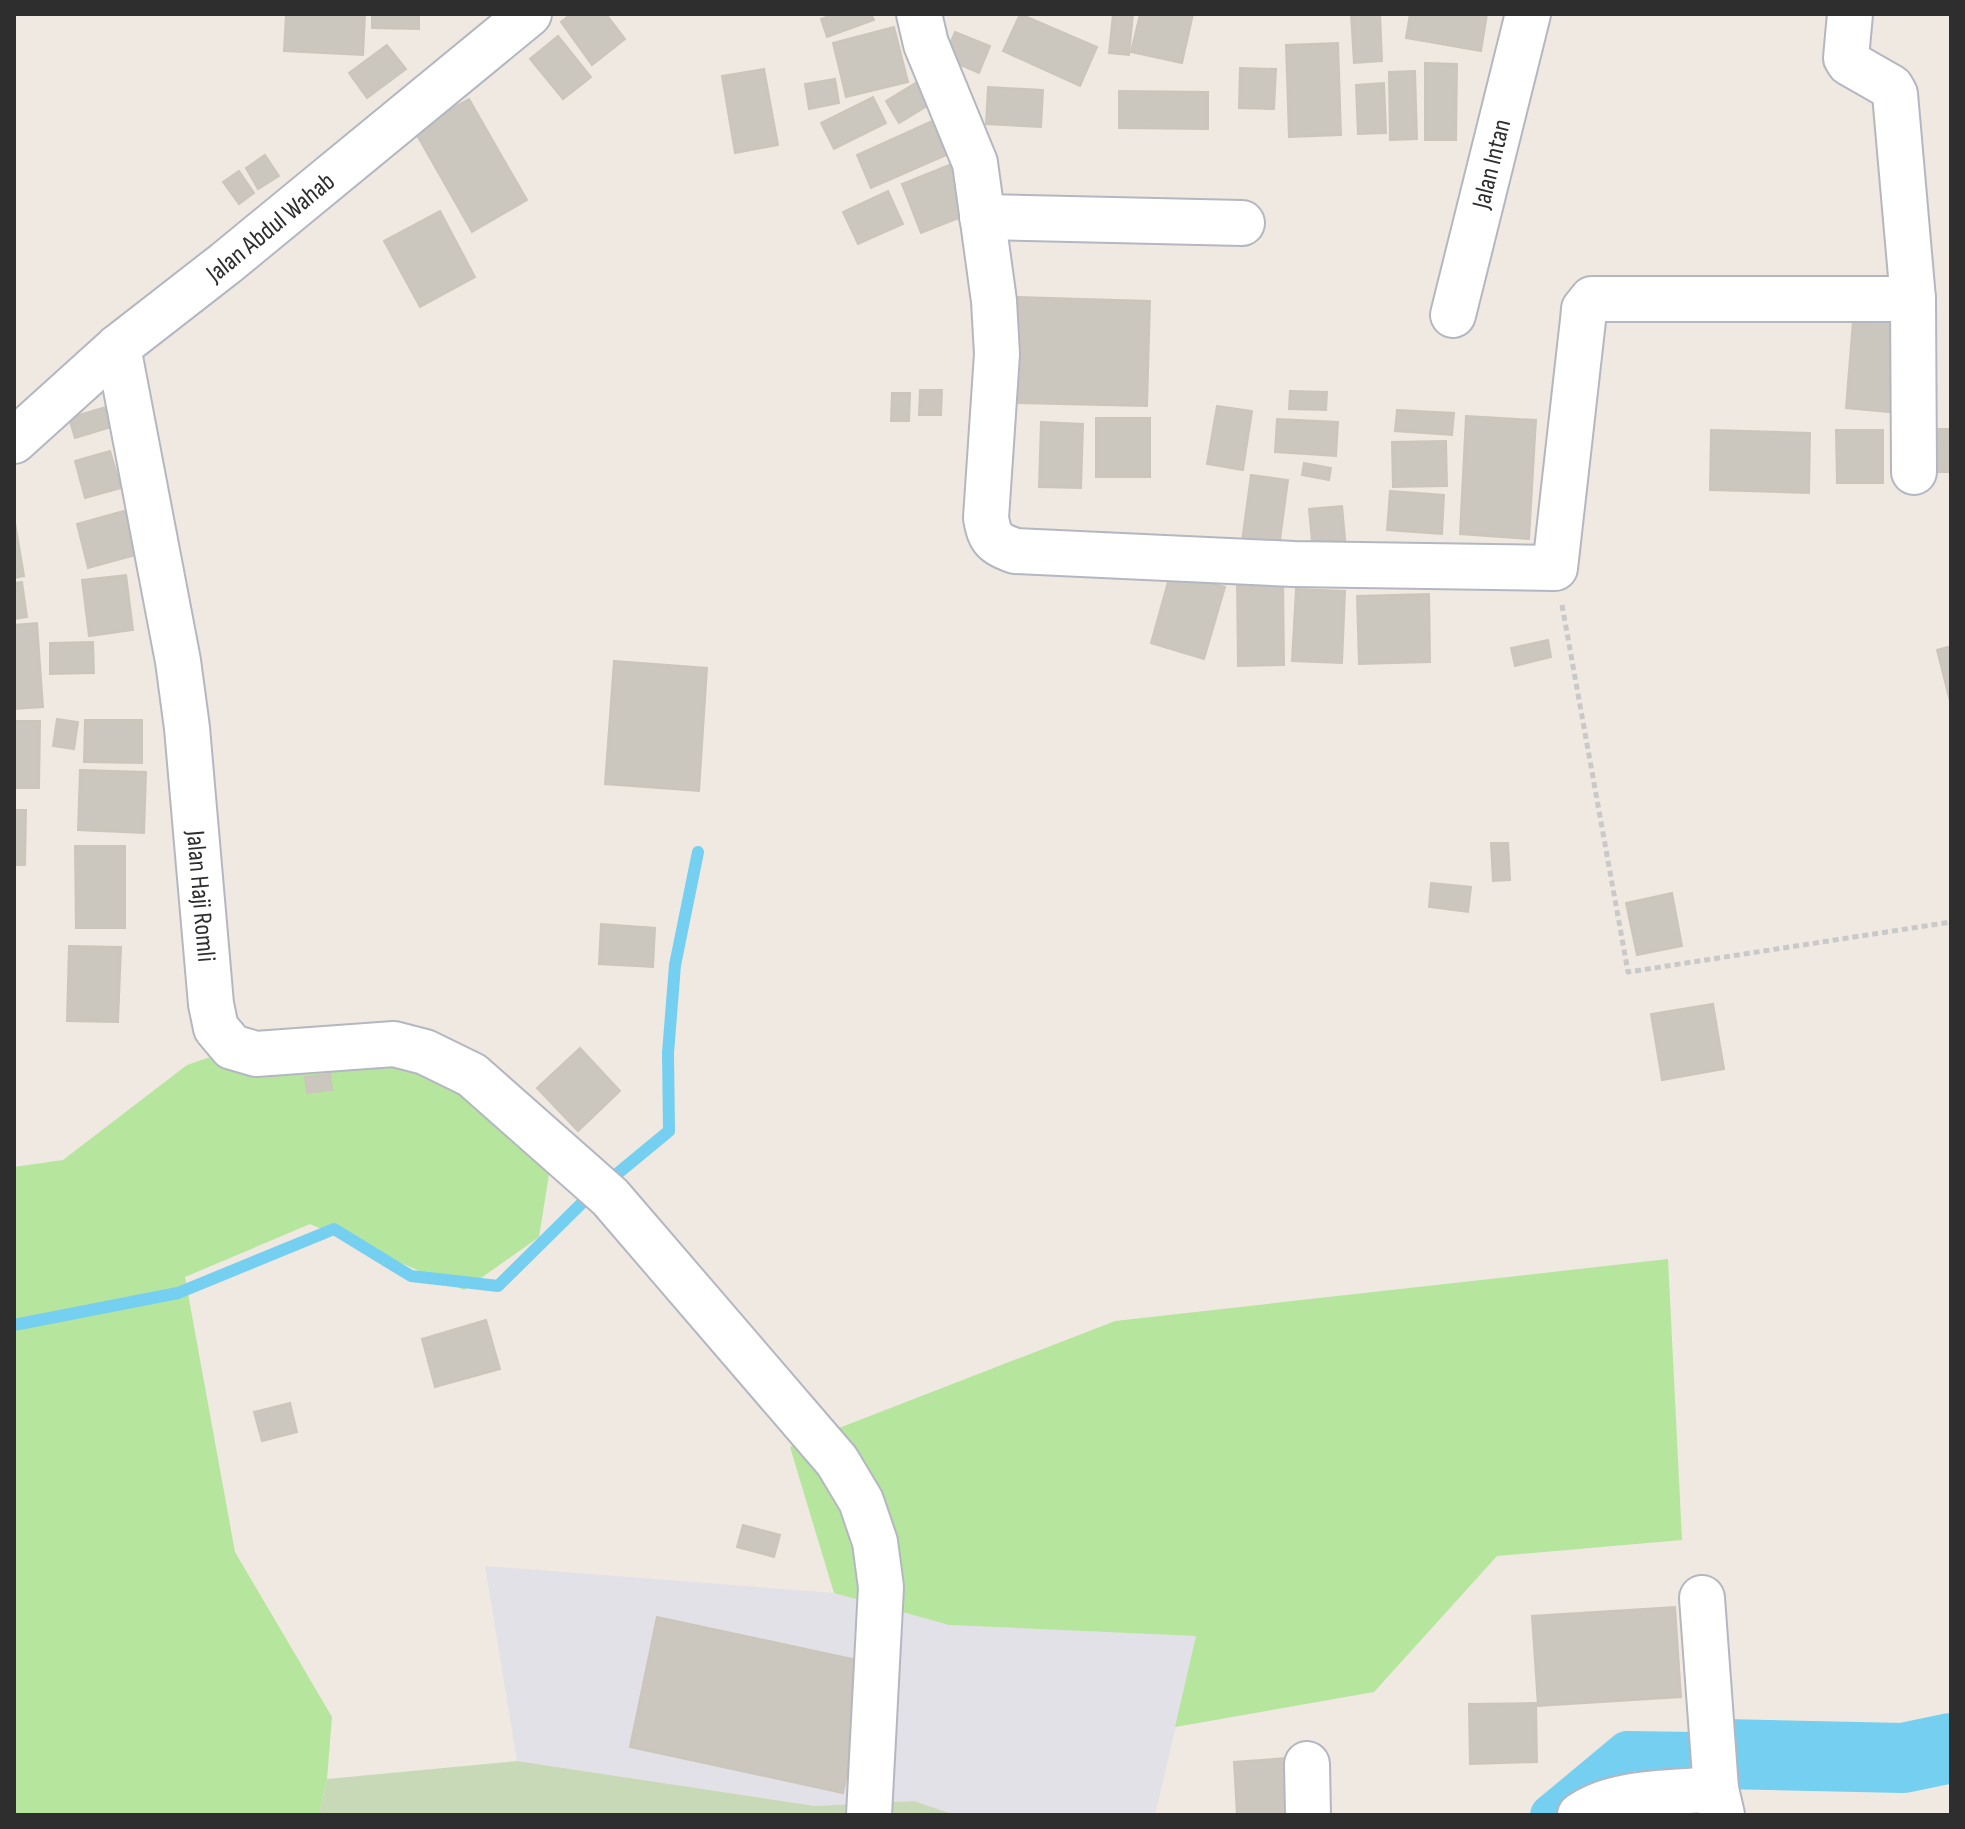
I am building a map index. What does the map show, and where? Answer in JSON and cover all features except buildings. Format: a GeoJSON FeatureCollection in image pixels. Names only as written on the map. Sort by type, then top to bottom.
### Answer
{"type":"FeatureCollection","features":[{"type":"Feature","properties":{"kind":"street","name":"Jalan Abdul Wahab"},"geometry":{"type":"LineString","coordinates":[[14,441],[118,347],[226,263],[529,14]]}},
{"type":"Feature","properties":{"kind":"street"},"geometry":{"type":"LineString","coordinates":[[919,14],[926,44],[975,163],[994,301],[997,354],[986,518],[988,531],[996,543],[1015,551],[1294,564],[1555,568],[1584,309],[1592,299],[1913,299]]}},
{"type":"Feature","properties":{"kind":"street","name":"Jalan Intan"},"geometry":{"type":"LineString","coordinates":[[1453,315],[1528,14]]}},
{"type":"Feature","properties":{"kind":"street"},"geometry":{"type":"LineString","coordinates":[[1850,14],[1846,58],[1849,63],[1891,87],[1895,94],[1913,299],[1914,472]]}},
{"type":"Feature","properties":{"kind":"street"},"geometry":{"type":"LineString","coordinates":[[982,217],[1242,223]]}},
{"type":"Feature","properties":{"kind":"street","name":"Jalan Haji Romli"},"geometry":{"type":"LineString","coordinates":[[118,347],[178,661],[187,728],[211,1004],[216,1028],[232,1047],[256,1054],[394,1044],[425,1052],[472,1075],[598,1185],[837,1461],[861,1501],[875,1542],[881,1587],[869,1815]]}},
{"type":"Feature","properties":{"kind":"street"},"geometry":{"type":"LineString","coordinates":[[1580,1815],[1592,1807],[1636,1796],[1719,1802],[1702,1598]]}},
{"type":"Feature","properties":{"kind":"street"},"geometry":{"type":"LineString","coordinates":[[1307,1764],[1308,1815]]}},
{"type":"Feature","properties":{"kind":"path"},"geometry":{"type":"LineString","coordinates":[[1555,568],[1628,972],[1951,922]]}},
{"type":"Feature","properties":{"kind":"shaded area"},"geometry":{"type":"Polygon","coordinates":[[[485,1566],[834,1593],[949,1625],[1197,1636],[1155,1815],[955,1815],[914,1801],[815,1806],[517,1761],[485,1566]]]}},
{"type":"Feature","properties":{"kind":"green space"},"geometry":{"type":"Polygon","coordinates":[[[413,1025],[554,1143],[539,1237],[464,1290],[310,1224],[185,1277],[235,1552],[332,1717],[327,1779],[319,1815],[14,1815],[14,1167],[63,1160],[187,1065],[298,1027],[413,1025]]]}},
{"type":"Feature","properties":{"kind":"green space"},"geometry":{"type":"Polygon","coordinates":[[[1668,1259],[1682,1540],[1497,1556],[1374,1692],[1175,1727],[1196,1636],[949,1625],[834,1593],[790,1447],[1115,1321],[1668,1259]]]}},
{"type":"Feature","properties":{"kind":"green space"},"geometry":{"type":"Polygon","coordinates":[[[517,1761],[815,1806],[914,1801],[955,1815],[319,1815],[327,1779],[517,1761]]]}},
{"type":"Feature","properties":{"kind":"waterway"},"geometry":{"type":"LineString","coordinates":[[14,1325],[178,1293],[334,1229],[411,1276],[498,1286],[583,1202],[669,1131],[668,1053],[675,965],[698,852]]}},
{"type":"Feature","properties":{"kind":"waterway"},"geometry":{"type":"LineString","coordinates":[[1724,1754],[1903,1758],[1951,1748]]}},
{"type":"Feature","properties":{"kind":"waterway"},"geometry":{"type":"LineString","coordinates":[[1550,1815],[1627,1751],[1693,1752]]}}]}
